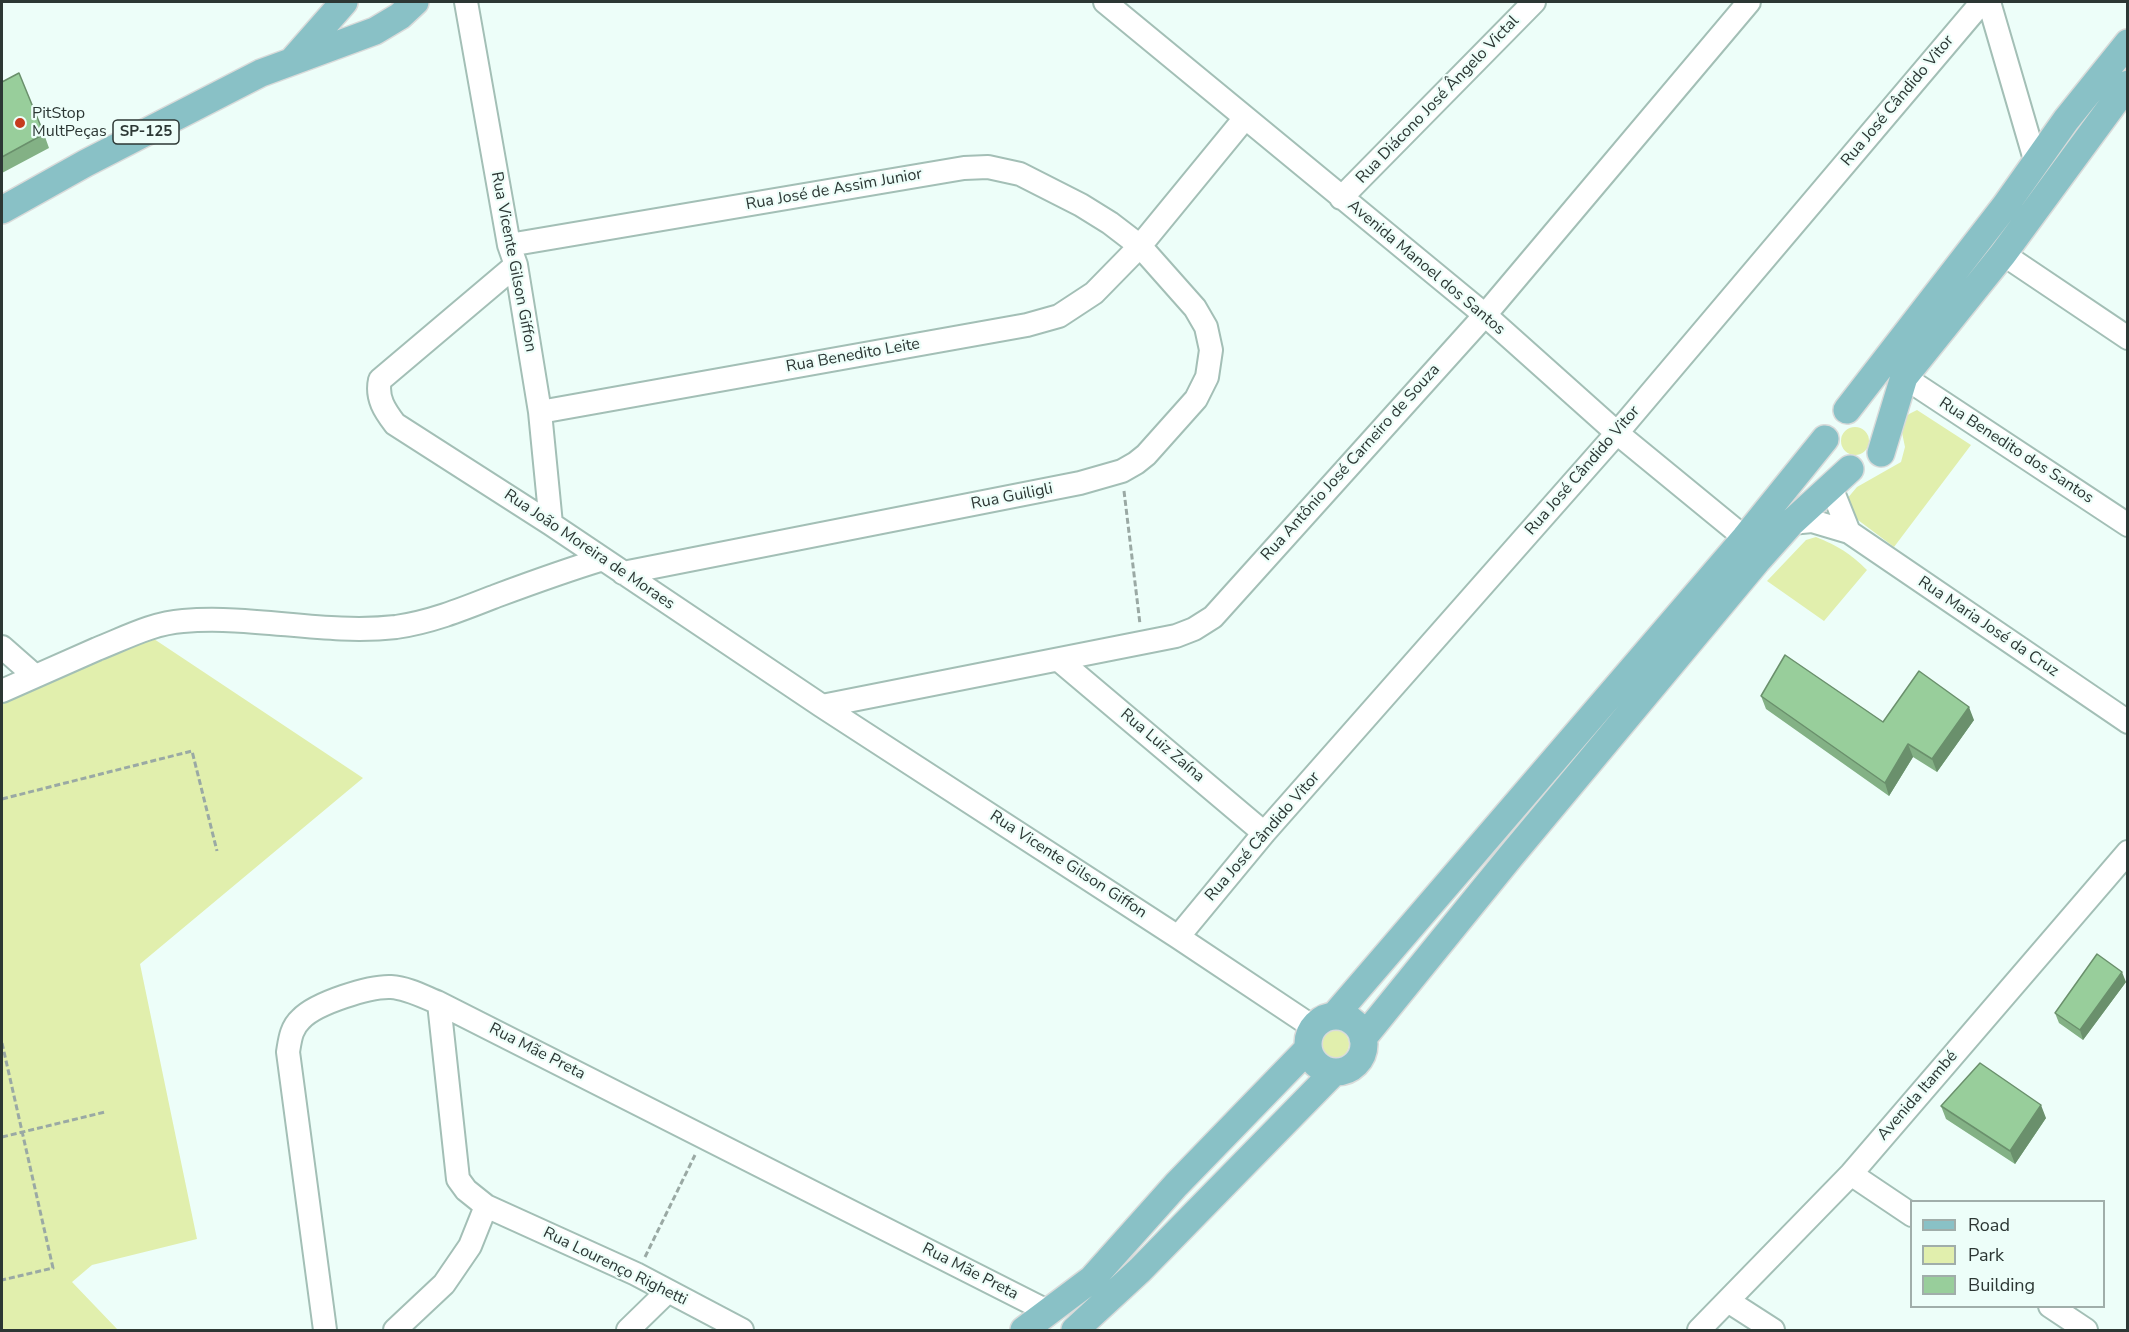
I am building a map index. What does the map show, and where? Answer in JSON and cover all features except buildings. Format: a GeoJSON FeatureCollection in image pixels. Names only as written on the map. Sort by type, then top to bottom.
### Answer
{"type":"FeatureCollection","features":[{"type":"Feature","properties":{"kind":"main road"},"geometry":{"type":"LineString","coordinates":[[344,2],[347,13],[354,23],[361,28],[375,31]]}},
{"type":"Feature","properties":{"kind":"main road","name":"SP-125"},"geometry":{"type":"LineString","coordinates":[[2,210],[86,163],[261,73],[293,60],[344,2]]}},
{"type":"Feature","properties":{"kind":"main road"},"geometry":{"type":"LineString","coordinates":[[293,60],[375,31],[400,16],[415,2]]}},
{"type":"Feature","properties":{"kind":"main road"},"geometry":{"type":"LineString","coordinates":[[1841,478],[1842,466],[1829,456],[1825,439],[1826,430],[1831,421],[1847,411],[2036,163],[2066,120],[2127,43]]}},
{"type":"Feature","properties":{"kind":"main road"},"geometry":{"type":"LineString","coordinates":[[1881,453],[1904,377],[2003,254],[2123,96]]}},
{"type":"Feature","properties":{"kind":"main road"},"geometry":{"type":"LineString","coordinates":[[1363,1038],[1510,857],[1791,523],[1841,478],[1868,466],[1881,453],[1884,444],[1883,434],[1874,417],[1857,410],[1847,411]]}},
{"type":"Feature","properties":{"kind":"main road"},"geometry":{"type":"LineString","coordinates":[[1024,1330],[1092,1279],[1319,1030],[1745,538],[1825,439]]}},
{"type":"Feature","properties":{"kind":"main road"},"geometry":{"type":"LineString","coordinates":[[1348,1018],[1355,1023],[1363,1038],[1363,1050],[1353,1067],[1334,1072],[1316,1065],[1319,1030],[1348,1018]]}},
{"type":"Feature","properties":{"kind":"main road"},"geometry":{"type":"LineString","coordinates":[[1075,1330],[1140,1270],[1334,1072]]}},
{"type":"Feature","properties":{"kind":"street","name":"Rua Vicente Gilson Giffon"},"geometry":{"type":"LineString","coordinates":[[466,2],[540,412],[551,524]]}},
{"type":"Feature","properties":{"kind":"street","name":"Rua Diácono José Ângelo Victal"},"geometry":{"type":"LineString","coordinates":[[1341,198],[1534,2]]}},
{"type":"Feature","properties":{"kind":"street","name":"Rua Antônio José Carneiro de Souza"},"geometry":{"type":"LineString","coordinates":[[822,706],[1176,636],[1194,629],[1213,617],[1485,315],[1749,2]]}},
{"type":"Feature","properties":{"kind":"street","name":"Rua José Cândido Vitor"},"geometry":{"type":"LineString","coordinates":[[1178,937],[1264,833],[1617,433],[1982,2]]}},
{"type":"Feature","properties":{"kind":"street"},"geometry":{"type":"LineString","coordinates":[[1989,2],[2036,163]]}},
{"type":"Feature","properties":{"kind":"street","name":"Avenida Manoel dos Santos"},"geometry":{"type":"LineString","coordinates":[[1115,5],[1245,118],[1485,315],[1617,433],[1745,538]]}},
{"type":"Feature","properties":{"kind":"street","name":"Rua Benedito Leite"},"geometry":{"type":"LineString","coordinates":[[540,412],[1027,325],[1059,316],[1094,293],[1140,246],[1245,118]]}},
{"type":"Feature","properties":{"kind":"street","name":"Rua José de Assim Junior"},"geometry":{"type":"LineString","coordinates":[[513,255],[964,168],[988,166],[1020,174],[1050,188],[1110,224],[1140,246]]}},
{"type":"Feature","properties":{"kind":"street","name":"Rua Guiligli"},"geometry":{"type":"LineString","coordinates":[[623,573],[1068,486],[1122,471],[1146,455],[1196,399],[1208,377],[1211,350],[1206,327],[1195,308],[1140,246]]}},
{"type":"Feature","properties":{"kind":"street"},"geometry":{"type":"LineString","coordinates":[[2003,254],[2127,338]]}},
{"type":"Feature","properties":{"kind":"street","name":"Rua João Moreira de Moraes"},"geometry":{"type":"LineString","coordinates":[[513,255],[380,380],[378,388],[380,400],[386,414],[395,424],[551,524],[822,706]]}},
{"type":"Feature","properties":{"kind":"street","name":"Rua Benedito dos Santos"},"geometry":{"type":"LineString","coordinates":[[1904,377],[2127,525]]}},
{"type":"Feature","properties":{"kind":"street"},"geometry":{"type":"LineString","coordinates":[[1841,478],[1849,532]]}},
{"type":"Feature","properties":{"kind":"street","name":"Rua Maria José da Cruz"},"geometry":{"type":"LineString","coordinates":[[1791,523],[1812,521],[1849,532],[2127,722]]}},
{"type":"Feature","properties":{"kind":"street"},"geometry":{"type":"LineString","coordinates":[[2,691],[133,634],[160,625],[182,621],[242,620],[354,630],[405,625],[459,610],[558,573],[603,559]]}},
{"type":"Feature","properties":{"kind":"street"},"geometry":{"type":"LineString","coordinates":[[2,647],[35,676]]}},
{"type":"Feature","properties":{"kind":"street","name":"Rua Luiz Zaína"},"geometry":{"type":"LineString","coordinates":[[1059,660],[1264,833]]}},
{"type":"Feature","properties":{"kind":"street","name":"Rua Vicente Gilson Giffon"},"geometry":{"type":"LineString","coordinates":[[822,706],[1319,1030]]}},
{"type":"Feature","properties":{"kind":"street","name":"Avenida Itambé"},"geometry":{"type":"LineString","coordinates":[[1699,1330],[1851,1174],[2127,852]]}},
{"type":"Feature","properties":{"kind":"street","name":"Rua Mãe Preta"},"geometry":{"type":"LineString","coordinates":[[325,1330],[288,1052],[291,1032],[300,1019],[314,1009],[375,988],[392,987],[410,991],[439,1003],[1049,1312]]}},
{"type":"Feature","properties":{"kind":"street","name":"Rua Lourenço Righetti"},"geometry":{"type":"LineString","coordinates":[[439,1003],[458,1179],[466,1190],[486,1206],[636,1274],[742,1330]]}},
{"type":"Feature","properties":{"kind":"street"},"geometry":{"type":"LineString","coordinates":[[1851,1174],[1910,1214]]}},
{"type":"Feature","properties":{"kind":"street"},"geometry":{"type":"LineString","coordinates":[[395,1330],[444,1284],[470,1246],[486,1206]]}},
{"type":"Feature","properties":{"kind":"street"},"geometry":{"type":"LineString","coordinates":[[628,1330],[668,1292]]}},
{"type":"Feature","properties":{"kind":"street"},"geometry":{"type":"LineString","coordinates":[[1728,1301],[1773,1330]]}},
{"type":"Feature","properties":{"kind":"street"},"geometry":{"type":"LineString","coordinates":[[2053,1308],[2086,1330]]}},
{"type":"Feature","properties":{"kind":"path"},"geometry":{"type":"LineString","coordinates":[[1122,471],[1142,643]]}},
{"type":"Feature","properties":{"kind":"path"},"geometry":{"type":"LineString","coordinates":[[2,799],[192,751],[217,851]]}},
{"type":"Feature","properties":{"kind":"path"},"geometry":{"type":"LineString","coordinates":[[2,1043],[53,1268],[2,1280]]}},
{"type":"Feature","properties":{"kind":"path"},"geometry":{"type":"LineString","coordinates":[[2,1137],[105,1112]]}},
{"type":"Feature","properties":{"kind":"path"},"geometry":{"type":"LineString","coordinates":[[636,1274],[703,1138]]}},
{"type":"Feature","properties":{"kind":"green space"},"geometry":{"type":"Polygon","coordinates":[[[1917,410],[1971,445],[1894,547],[1850,514],[1846,500],[1857,487],[1901,462],[1905,447],[1900,423],[1917,410]]]}},
{"type":"Feature","properties":{"kind":"green space"},"geometry":{"type":"Polygon","coordinates":[[[1855,427],[1865,431],[1869,441],[1865,451],[1855,455],[1845,451],[1841,441],[1845,431],[1855,427]]]}},
{"type":"Feature","properties":{"kind":"green space"},"geometry":{"type":"Polygon","coordinates":[[[1816,537],[1843,550],[1867,570],[1824,621],[1767,581],[1806,540],[1816,537]]]}},
{"type":"Feature","properties":{"kind":"green space"},"geometry":{"type":"Polygon","coordinates":[[[148,635],[363,778],[140,964],[197,1239],[92,1265],[72,1282],[118,1330],[2,1330],[2,699],[148,635]]]}},
{"type":"Feature","properties":{"kind":"green space"},"geometry":{"type":"Polygon","coordinates":[[[1335,1030],[1345,1034],[1349,1044],[1345,1054],[1335,1058],[1325,1054],[1321,1044],[1325,1034],[1335,1030]]]}},
{"type":"Feature","properties":{"kind":"place","name":"PitStop MultPeças"},"geometry":{"type":"Point","coordinates":[20,123]}}]}
